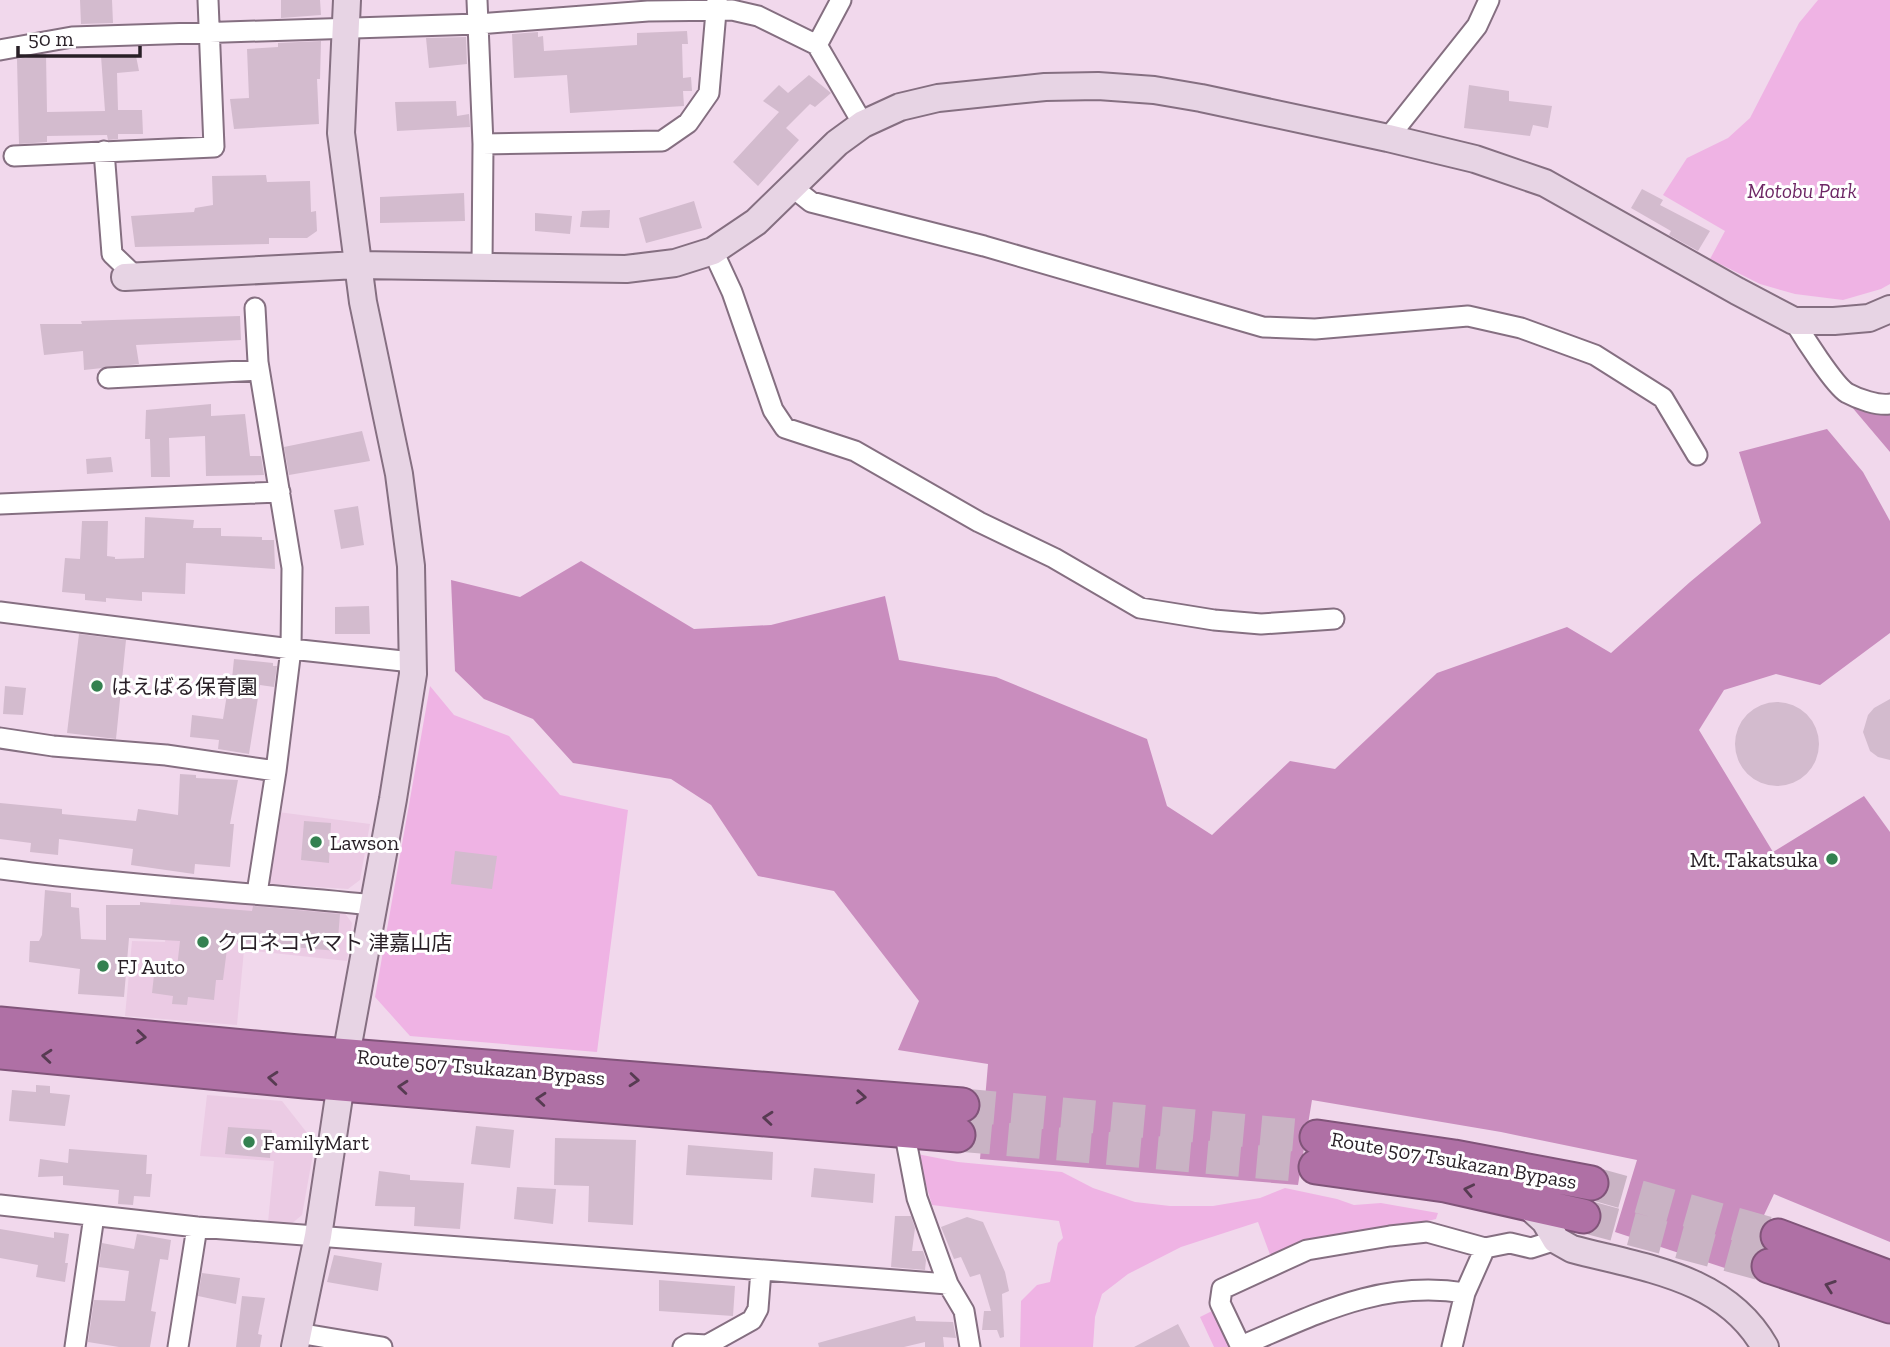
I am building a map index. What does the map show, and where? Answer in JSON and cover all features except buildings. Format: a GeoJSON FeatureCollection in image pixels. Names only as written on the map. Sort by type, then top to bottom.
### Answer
{"type":"FeatureCollection","features":[{"type":"Feature","properties":{"kind":"highway","name":"Route 507 Tsukazan Bypass"},"geometry":{"type":"LineString","coordinates":[[0,1024],[344,1069],[904,1130],[960,1120],[344,1069],[0,1052]]}},
{"type":"Feature","properties":{"kind":"highway","name":"Route 507 Tsukazan Bypass"},"geometry":{"type":"LineString","coordinates":[[1583,1216],[1317,1152],[1454,1157],[1591,1183]]}},
{"type":"Feature","properties":{"kind":"highway"},"geometry":{"type":"LineString","coordinates":[[1890,1278],[1774,1251],[1890,1306]]}},
{"type":"Feature","properties":{"kind":"street"},"geometry":{"type":"LineString","coordinates":[[14,156],[214,146],[208,0]]}},
{"type":"Feature","properties":{"kind":"street"},"geometry":{"type":"LineString","coordinates":[[347,0],[341,133],[363,302],[399,474],[411,566],[412,674],[318,1236],[297,1340],[382,1347]]}},
{"type":"Feature","properties":{"kind":"street"},"geometry":{"type":"LineString","coordinates":[[477,0],[483,144],[482,266]]}},
{"type":"Feature","properties":{"kind":"street"},"geometry":{"type":"LineString","coordinates":[[817,45],[841,0]]}},
{"type":"Feature","properties":{"kind":"street"},"geometry":{"type":"LineString","coordinates":[[1388,138],[1477,26],[1489,0]]}},
{"type":"Feature","properties":{"kind":"street"},"geometry":{"type":"LineString","coordinates":[[0,50],[72,37],[478,24],[716,5],[758,16],[817,45],[863,124]]}},
{"type":"Feature","properties":{"kind":"street"},"geometry":{"type":"LineString","coordinates":[[483,144],[662,141],[688,123],[709,93],[716,5]]}},
{"type":"Feature","properties":{"kind":"street"},"geometry":{"type":"LineString","coordinates":[[104,152],[112,254],[130,277],[358,265],[626,269],[675,263],[713,251],[756,222],[837,143],[863,124],[900,107],[938,98],[1045,87],[1098,86],[1154,90],[1388,138],[1475,159],[1545,183],[1794,321],[1846,392],[1882,405],[1890,404]]}},
{"type":"Feature","properties":{"kind":"street"},"geometry":{"type":"LineString","coordinates":[[793,187],[811,202],[984,246],[1263,327],[1315,329],[1468,316],[1521,328],[1595,355],[1663,398],[1697,455]]}},
{"type":"Feature","properties":{"kind":"street"},"geometry":{"type":"LineString","coordinates":[[713,251],[733,292],[773,410],[785,428],[855,451],[979,522],[1054,558],[1140,608],[1214,620],[1261,624],[1334,619]]}},
{"type":"Feature","properties":{"kind":"street"},"geometry":{"type":"LineString","coordinates":[[255,308],[259,370],[292,569],[291,649],[257,892]]}},
{"type":"Feature","properties":{"kind":"street"},"geometry":{"type":"LineString","coordinates":[[1794,321],[1869,318],[1890,309]]}},
{"type":"Feature","properties":{"kind":"street"},"geometry":{"type":"LineString","coordinates":[[108,378],[259,370]]}},
{"type":"Feature","properties":{"kind":"street"},"geometry":{"type":"LineString","coordinates":[[0,505],[280,492]]}},
{"type":"Feature","properties":{"kind":"street"},"geometry":{"type":"LineString","coordinates":[[0,612],[412,662]]}},
{"type":"Feature","properties":{"kind":"street"},"geometry":{"type":"LineString","coordinates":[[0,737],[53,746],[166,755],[276,771]]}},
{"type":"Feature","properties":{"kind":"street"},"geometry":{"type":"LineString","coordinates":[[0,869],[75,879],[257,892],[373,905]]}},
{"type":"Feature","properties":{"kind":"street"},"geometry":{"type":"LineString","coordinates":[[904,1130],[917,1198],[948,1284],[964,1311],[970,1347]]}},
{"type":"Feature","properties":{"kind":"street"},"geometry":{"type":"LineString","coordinates":[[1524,1202],[1545,1221],[1556,1240],[1572,1249],[1690,1280],[1720,1298],[1744,1318],[1765,1347]]}},
{"type":"Feature","properties":{"kind":"street"},"geometry":{"type":"LineString","coordinates":[[0,1205],[197,1227],[948,1284]]}},
{"type":"Feature","properties":{"kind":"street"},"geometry":{"type":"LineString","coordinates":[[75,1347],[94,1216]]}},
{"type":"Feature","properties":{"kind":"street"},"geometry":{"type":"LineString","coordinates":[[178,1347],[197,1227]]}},
{"type":"Feature","properties":{"kind":"street"},"geometry":{"type":"LineString","coordinates":[[1241,1347],[1220,1303],[1222,1289],[1307,1250],[1427,1232],[1485,1248],[1510,1243],[1531,1248],[1556,1240]]}},
{"type":"Feature","properties":{"kind":"street"},"geometry":{"type":"LineString","coordinates":[[1452,1347],[1465,1293],[1485,1248]]}},
{"type":"Feature","properties":{"kind":"street"},"geometry":{"type":"LineString","coordinates":[[683,1347],[688,1344],[707,1345],[752,1320],[758,1309],[761,1270]]}},
{"type":"Feature","properties":{"kind":"street"},"geometry":{"type":"LineString","coordinates":[[1250,1347],[1248,1343],[1341,1303],[1406,1289],[1441,1289],[1465,1293]]}},
{"type":"Feature","properties":{"kind":"shaded area"},"geometry":{"type":"Polygon","coordinates":[[[1851,406],[1890,412],[1890,452],[1851,406]]]}},
{"type":"Feature","properties":{"kind":"shaded area"},"geometry":{"type":"Polygon","coordinates":[[[1827,429],[1863,472],[1890,521],[1890,633],[1820,685],[1776,674],[1724,690],[1699,730],[1773,852],[1864,796],[1890,832],[1890,1242],[1774,1194],[1737,1272],[1615,1232],[1637,1160],[1501,1132],[1312,1100],[1298,1185],[980,1159],[988,1064],[898,1050],[919,1001],[834,891],[758,876],[711,805],[671,779],[573,763],[533,719],[484,699],[455,671],[451,580],[520,597],[581,561],[694,629],[771,625],[885,596],[899,660],[996,677],[1147,739],[1167,806],[1212,835],[1290,761],[1335,769],[1437,673],[1567,627],[1611,653],[1761,523],[1739,452],[1827,429]]]}},
{"type":"Feature","properties":{"kind":"shaded area"},"geometry":{"type":"Polygon","coordinates":[[[278,812],[370,824],[360,880],[348,889],[271,884],[266,876],[278,812]]]}},
{"type":"Feature","properties":{"kind":"shaded area"},"geometry":{"type":"Polygon","coordinates":[[[171,897],[344,912],[352,923],[347,961],[244,950],[237,1025],[125,1016],[132,941],[165,942],[171,897]]]}},
{"type":"Feature","properties":{"kind":"shaded area"},"geometry":{"type":"Polygon","coordinates":[[[207,1095],[282,1101],[315,1143],[302,1215],[290,1225],[268,1222],[274,1161],[200,1156],[207,1095]]]}},
{"type":"Feature","properties":{"kind":"green space","name":"Motobu Park"},"geometry":{"type":"Polygon","coordinates":[[[1818,0],[1890,0],[1890,284],[1843,300],[1795,294],[1760,284],[1710,259],[1725,231],[1663,195],[1687,158],[1728,138],[1750,118],[1799,23],[1818,0]]]}},
{"type":"Feature","properties":{"kind":"green space"},"geometry":{"type":"Polygon","coordinates":[[[430,686],[454,715],[509,736],[560,795],[628,810],[597,1052],[410,1036],[375,997],[430,686]]]}},
{"type":"Feature","properties":{"kind":"green space"},"geometry":{"type":"Polygon","coordinates":[[[917,1154],[958,1162],[1062,1172],[1093,1188],[1135,1202],[1170,1206],[1213,1206],[1260,1198],[1285,1188],[1354,1205],[1381,1203],[1438,1213],[1436,1219],[1272,1260],[1258,1222],[1181,1247],[1128,1274],[1102,1294],[1095,1317],[1093,1347],[1020,1347],[1021,1301],[1037,1285],[1050,1282],[1058,1243],[1063,1238],[1059,1221],[932,1205],[917,1154]]]}},
{"type":"Feature","properties":{"kind":"green space"},"geometry":{"type":"Polygon","coordinates":[[[1218,1308],[1237,1347],[1214,1347],[1200,1317],[1218,1308]]]}},
{"type":"Feature","properties":{"kind":"tunnel"},"geometry":{"type":"LineString","coordinates":[[962,1105],[1317,1137]]}},
{"type":"Feature","properties":{"kind":"tunnel"},"geometry":{"type":"LineString","coordinates":[[958,1135],[1316,1167]]}},
{"type":"Feature","properties":{"kind":"tunnel"},"geometry":{"type":"LineString","coordinates":[[1591,1183],[1778,1236]]}},
{"type":"Feature","properties":{"kind":"tunnel"},"geometry":{"type":"LineString","coordinates":[[1583,1216],[1769,1266]]}},
{"type":"Feature","properties":{"kind":"place","name":"はえばる保育園"},"geometry":{"type":"Point","coordinates":[97,686]}},
{"type":"Feature","properties":{"kind":"place","name":"Lawson"},"geometry":{"type":"Point","coordinates":[316,842]}},
{"type":"Feature","properties":{"kind":"place","name":"Mt. Takatsuka"},"geometry":{"type":"Point","coordinates":[1832,859]}},
{"type":"Feature","properties":{"kind":"place","name":"クロネコヤマト 津嘉山店"},"geometry":{"type":"Point","coordinates":[203,942]}},
{"type":"Feature","properties":{"kind":"place","name":"FJ Auto"},"geometry":{"type":"Point","coordinates":[103,966]}},
{"type":"Feature","properties":{"kind":"place","name":"FamilyMart"},"geometry":{"type":"Point","coordinates":[249,1142]}}]}
